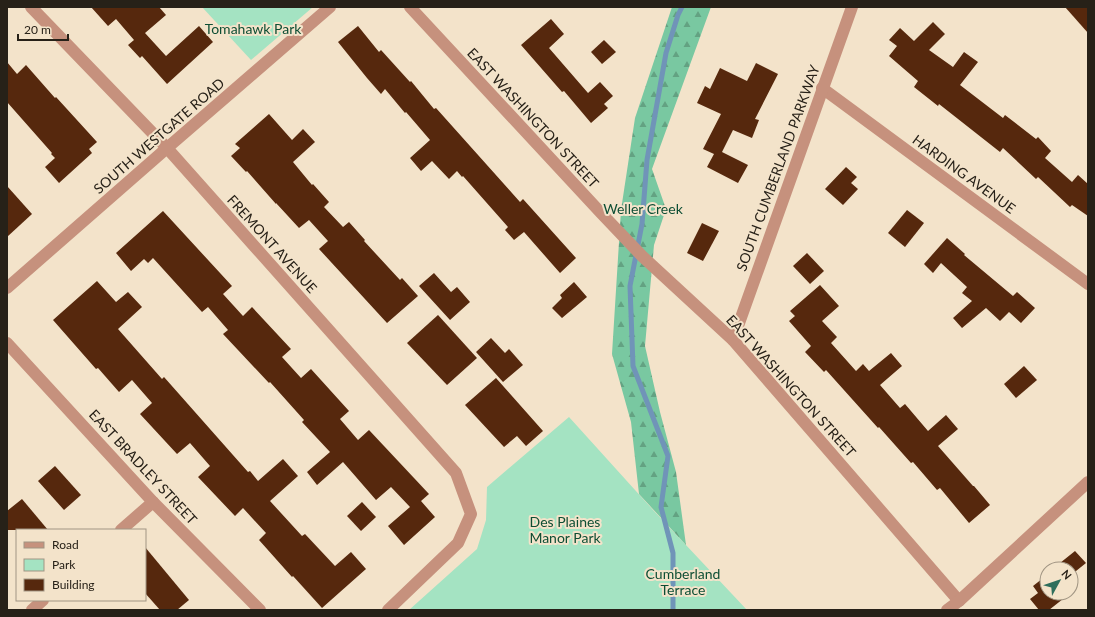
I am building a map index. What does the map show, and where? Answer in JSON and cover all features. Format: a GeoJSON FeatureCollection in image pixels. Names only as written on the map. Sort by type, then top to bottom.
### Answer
{"type":"FeatureCollection","features":[{"type":"Feature","properties":{"kind":"street","name":"FREMONT AVENUE"},"geometry":{"type":"LineString","coordinates":[[32,7],[167,148],[456,473],[471,514],[458,543],[388,610]]}},
{"type":"Feature","properties":{"kind":"street","name":"SOUTH WESTGATE ROAD"},"geometry":{"type":"LineString","coordinates":[[7,288],[330,7]]}},
{"type":"Feature","properties":{"kind":"street","name":"EAST WASHINGTON STREET"},"geometry":{"type":"LineString","coordinates":[[410,7],[642,256],[733,340],[960,601]]}},
{"type":"Feature","properties":{"kind":"street","name":"SOUTH CUMBERLAND PARKWAY"},"geometry":{"type":"LineString","coordinates":[[733,340],[852,7]]}},
{"type":"Feature","properties":{"kind":"street","name":"HARDING AVENUE"},"geometry":{"type":"LineString","coordinates":[[822,88],[1088,284]]}},
{"type":"Feature","properties":{"kind":"street","name":"EAST BRADLEY STREET"},"geometry":{"type":"LineString","coordinates":[[7,343],[153,502],[260,610]]}},
{"type":"Feature","properties":{"kind":"street"},"geometry":{"type":"LineString","coordinates":[[947,610],[960,601],[1088,482]]}},
{"type":"Feature","properties":{"kind":"street"},"geometry":{"type":"LineString","coordinates":[[122,529],[153,502]]}},
{"type":"Feature","properties":{"kind":"street"},"geometry":{"type":"LineString","coordinates":[[32,610],[42,601]]}},
{"type":"Feature","properties":{"kind":"green space","name":"Tomahawk Park"},"geometry":{"type":"Polygon","coordinates":[[[202,7],[313,7],[251,60],[202,7]]]}},
{"type":"Feature","properties":{"kind":"green space","name":"Weller Creek"},"geometry":{"type":"Polygon","coordinates":[[[672,7],[711,7],[652,169],[666,209],[654,245],[645,346],[660,412],[676,472],[686,545],[639,494],[631,422],[612,354],[621,210],[635,118],[672,7]]]}},
{"type":"Feature","properties":{"kind":"green space","name":"Des Plaines Manor Park"},"geometry":{"type":"Polygon","coordinates":[[[569,417],[654,511],[747,610],[409,610],[477,549],[486,520],[487,487],[569,417]]]}},
{"type":"Feature","properties":{"kind":"building"},"geometry":{"type":"Polygon","coordinates":[[[91,7],[159,7],[166,15],[145,33],[166,56],[199,26],[213,42],[167,84],[142,56],[140,58],[128,45],[134,40],[116,19],[108,26],[91,7]]]}},
{"type":"Feature","properties":{"kind":"building"},"geometry":{"type":"Polygon","coordinates":[[[1065,7],[1088,7],[1088,33],[1065,7]]]}},
{"type":"Feature","properties":{"kind":"building"},"geometry":{"type":"Polygon","coordinates":[[[551,19],[564,34],[549,48],[588,93],[600,82],[613,96],[604,104],[608,108],[591,123],[564,91],[562,92],[521,45],[551,19]]]}},
{"type":"Feature","properties":{"kind":"building"},"geometry":{"type":"Polygon","coordinates":[[[933,22],[945,34],[929,50],[953,67],[964,52],[978,62],[960,85],[1003,118],[1005,115],[1036,139],[1038,137],[1051,151],[1045,158],[1072,182],[1078,175],[1088,184],[1088,216],[1072,205],[1070,207],[1038,177],[1036,179],[1003,148],[1000,152],[939,104],[938,106],[914,87],[918,81],[889,56],[897,46],[889,40],[900,28],[914,41],[933,22]]]}},
{"type":"Feature","properties":{"kind":"building"},"geometry":{"type":"Polygon","coordinates":[[[358,26],[379,52],[381,50],[410,82],[411,81],[434,109],[436,108],[520,202],[523,199],[576,258],[560,273],[524,232],[514,240],[505,230],[508,227],[457,171],[449,179],[432,161],[421,171],[410,158],[430,140],[385,89],[381,94],[338,42],[358,26]]]}},
{"type":"Feature","properties":{"kind":"building"},"geometry":{"type":"Polygon","coordinates":[[[604,40],[616,52],[602,64],[591,52],[604,40]]]}},
{"type":"Feature","properties":{"kind":"building"},"geometry":{"type":"Polygon","coordinates":[[[7,62],[17,74],[26,65],[97,142],[89,149],[92,153],[59,183],[45,167],[55,158],[51,154],[52,153],[7,102],[7,62]]]}},
{"type":"Feature","properties":{"kind":"building"},"geometry":{"type":"Polygon","coordinates":[[[756,63],[778,74],[755,119],[759,120],[752,138],[733,130],[722,152],[748,165],[738,183],[707,167],[714,154],[703,149],[721,114],[697,103],[705,86],[710,89],[720,68],[747,81],[756,63]]]}},
{"type":"Feature","properties":{"kind":"building"},"geometry":{"type":"Polygon","coordinates":[[[269,114],[292,140],[303,129],[315,142],[293,162],[312,185],[313,184],[329,202],[324,207],[343,227],[349,222],[365,240],[364,241],[400,280],[402,278],[418,296],[387,323],[319,249],[328,241],[309,220],[299,228],[247,171],[246,172],[231,156],[240,148],[235,144],[269,114]]]}},
{"type":"Feature","properties":{"kind":"building"},"geometry":{"type":"Polygon","coordinates":[[[846,167],[857,177],[851,183],[858,189],[843,205],[825,189],[846,167]]]}},
{"type":"Feature","properties":{"kind":"building"},"geometry":{"type":"Polygon","coordinates":[[[7,186],[32,214],[7,237],[7,186]]]}},
{"type":"Feature","properties":{"kind":"building"},"geometry":{"type":"Polygon","coordinates":[[[907,210],[924,223],[905,247],[888,233],[907,210]]]}},
{"type":"Feature","properties":{"kind":"building"},"geometry":{"type":"Polygon","coordinates":[[[163,211],[232,286],[223,294],[243,316],[252,307],[291,349],[282,357],[301,378],[311,369],[349,411],[340,419],[358,440],[369,430],[429,494],[421,501],[435,517],[404,545],[388,526],[410,507],[391,487],[376,500],[343,462],[317,485],[307,472],[330,452],[302,422],[304,420],[270,382],[269,383],[223,334],[228,330],[208,307],[202,312],[153,258],[148,263],[144,259],[131,271],[116,253],[163,211]]]}},
{"type":"Feature","properties":{"kind":"building"},"geometry":{"type":"Polygon","coordinates":[[[702,223],[719,231],[703,261],[687,253],[702,223]]]}},
{"type":"Feature","properties":{"kind":"building"},"geometry":{"type":"Polygon","coordinates":[[[947,238],[965,254],[964,255],[1013,296],[1017,292],[1035,308],[1021,323],[1009,312],[1000,321],[986,308],[962,328],[953,318],[972,301],[962,293],[967,287],[941,263],[933,273],[924,264],[947,238]]]}},
{"type":"Feature","properties":{"kind":"building"},"geometry":{"type":"Polygon","coordinates":[[[807,253],[824,271],[810,284],[793,266],[807,253]]]}},
{"type":"Feature","properties":{"kind":"building"},"geometry":{"type":"Polygon","coordinates":[[[434,273],[451,292],[457,287],[470,302],[450,320],[419,286],[434,273]]]}},
{"type":"Feature","properties":{"kind":"building"},"geometry":{"type":"Polygon","coordinates":[[[97,281],[116,302],[128,292],[142,307],[118,329],[162,379],[164,377],[248,472],[250,471],[258,481],[283,459],[298,476],[270,501],[302,536],[305,534],[335,566],[351,552],[366,569],[322,608],[259,540],[266,533],[243,508],[235,516],[198,477],[210,466],[190,443],[177,454],[140,414],[152,403],[132,380],[119,392],[98,368],[96,369],[53,320],[97,281]]]}},
{"type":"Feature","properties":{"kind":"building"},"geometry":{"type":"Polygon","coordinates":[[[574,282],[587,297],[562,318],[552,308],[562,298],[560,295],[574,282]]]}},
{"type":"Feature","properties":{"kind":"building"},"geometry":{"type":"Polygon","coordinates":[[[820,285],[839,306],[822,321],[837,337],[831,343],[856,371],[863,364],[869,371],[891,353],[902,366],[880,385],[900,408],[905,404],[928,431],[946,415],[958,429],[938,446],[990,505],[969,523],[940,488],[937,490],[913,462],[911,463],[826,370],[824,372],[805,352],[811,346],[789,321],[795,316],[790,311],[820,285]]]}},
{"type":"Feature","properties":{"kind":"building"},"geometry":{"type":"Polygon","coordinates":[[[438,315],[477,358],[447,385],[407,343],[438,315]]]}},
{"type":"Feature","properties":{"kind":"building"},"geometry":{"type":"Polygon","coordinates":[[[491,338],[505,353],[509,349],[523,365],[503,382],[476,352],[491,338]]]}},
{"type":"Feature","properties":{"kind":"building"},"geometry":{"type":"Polygon","coordinates":[[[1024,366],[1037,380],[1016,398],[1004,384],[1024,366]]]}},
{"type":"Feature","properties":{"kind":"building"},"geometry":{"type":"Polygon","coordinates":[[[496,378],[543,431],[526,446],[517,436],[504,447],[465,405],[496,378]]]}},
{"type":"Feature","properties":{"kind":"building"},"geometry":{"type":"Polygon","coordinates":[[[55,466],[81,495],[64,510],[38,481],[55,466]]]}},
{"type":"Feature","properties":{"kind":"building"},"geometry":{"type":"Polygon","coordinates":[[[22,499],[47,529],[7,530],[7,511],[22,499]]]}},
{"type":"Feature","properties":{"kind":"building"},"geometry":{"type":"Polygon","coordinates":[[[362,502],[376,517],[361,531],[347,516],[362,502]]]}},
{"type":"Feature","properties":{"kind":"building"},"geometry":{"type":"Polygon","coordinates":[[[146,548],[189,600],[177,610],[160,610],[146,594],[146,548]]]}},
{"type":"Feature","properties":{"kind":"building"},"geometry":{"type":"Polygon","coordinates":[[[1075,551],[1086,563],[1079,569],[1079,561],[1062,561],[1075,551]]]}},
{"type":"Feature","properties":{"kind":"building"},"geometry":{"type":"Polygon","coordinates":[[[1039,581],[1039,601],[1060,601],[1049,610],[1039,610],[1030,599],[1038,593],[1033,586],[1039,581]]]}},
{"type":"Feature","properties":{"kind":"waterway","name":"Weller Creek"},"geometry":{"type":"LineString","coordinates":[[673,610],[673,553],[661,507],[668,456],[633,366],[630,286],[642,224],[647,160],[666,53],[682,7]]}},
{"type":"Feature","properties":{"kind":"park label","name":"Cumberland Terrace"},"geometry":{"type":"Point","coordinates":[683,582]}}]}
